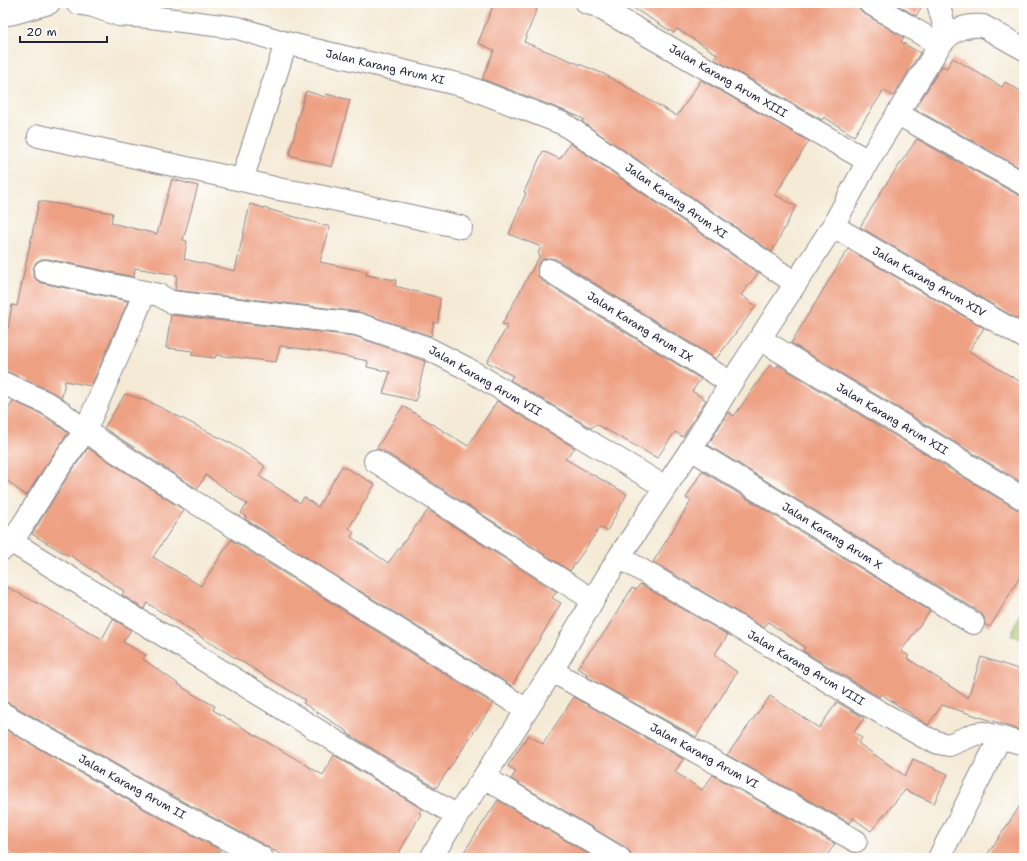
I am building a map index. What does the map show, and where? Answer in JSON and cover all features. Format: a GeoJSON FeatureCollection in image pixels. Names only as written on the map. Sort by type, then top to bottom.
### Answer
{"type":"FeatureCollection","features":[{"type":"Feature","properties":{"kind":"street"},"geometry":{"type":"LineString","coordinates":[[3,15],[49,3]]}},
{"type":"Feature","properties":{"kind":"street","name":"Jalan Karang Arum XI"},"geometry":{"type":"LineString","coordinates":[[78,3],[93,6],[119,15],[150,17],[238,28],[286,43],[465,86],[564,124],[795,283]]}},
{"type":"Feature","properties":{"kind":"street","name":"Jalan Karang Arum XIII"},"geometry":{"type":"LineString","coordinates":[[587,3],[595,5],[868,161]]}},
{"type":"Feature","properties":{"kind":"street"},"geometry":{"type":"LineString","coordinates":[[870,3],[944,41]]}},
{"type":"Feature","properties":{"kind":"street"},"geometry":{"type":"LineString","coordinates":[[938,3],[944,41]]}},
{"type":"Feature","properties":{"kind":"street"},"geometry":{"type":"LineString","coordinates":[[431,858],[552,671],[592,600],[619,557],[691,450],[795,283],[833,226],[868,161],[944,41],[954,31],[960,28],[976,25],[983,26],[1024,49]]}},
{"type":"Feature","properties":{"kind":"street"},"geometry":{"type":"LineString","coordinates":[[242,180],[286,43]]}},
{"type":"Feature","properties":{"kind":"street"},"geometry":{"type":"LineString","coordinates":[[898,114],[1024,184]]}},
{"type":"Feature","properties":{"kind":"street"},"geometry":{"type":"LineString","coordinates":[[39,136],[278,189],[314,195],[461,227]]}},
{"type":"Feature","properties":{"kind":"street","name":"Jalan Karang Arum XIV"},"geometry":{"type":"LineString","coordinates":[[833,226],[1024,337]]}},
{"type":"Feature","properties":{"kind":"street","name":"Jalan Karang Arum IX"},"geometry":{"type":"LineString","coordinates":[[549,270],[731,384]]}},
{"type":"Feature","properties":{"kind":"street","name":"Jalan Karang Arum VII"},"geometry":{"type":"LineString","coordinates":[[45,271],[159,295],[171,302],[357,324],[427,348],[466,368],[665,487]]}},
{"type":"Feature","properties":{"kind":"street"},"geometry":{"type":"LineString","coordinates":[[148,293],[142,299],[85,431],[7,546],[457,816]]}},
{"type":"Feature","properties":{"kind":"street","name":"Jalan Karang Arum XII"},"geometry":{"type":"LineString","coordinates":[[760,339],[1024,499]]}},
{"type":"Feature","properties":{"kind":"street"},"geometry":{"type":"LineString","coordinates":[[3,383],[49,404],[85,431],[188,498],[527,710]]}},
{"type":"Feature","properties":{"kind":"street","name":"Jalan Karang Arum X"},"geometry":{"type":"LineString","coordinates":[[691,450],[973,623]]}},
{"type":"Feature","properties":{"kind":"street"},"geometry":{"type":"LineString","coordinates":[[375,461],[592,600]]}},
{"type":"Feature","properties":{"kind":"street","name":"Jalan Karang Arum VIII"},"geometry":{"type":"LineString","coordinates":[[619,557],[924,738],[949,745],[975,734],[984,733],[1024,744]]}},
{"type":"Feature","properties":{"kind":"street","name":"Jalan Karang Arum VI"},"geometry":{"type":"LineString","coordinates":[[552,671],[856,841]]}},
{"type":"Feature","properties":{"kind":"street","name":"Jalan Karang Arum II"},"geometry":{"type":"LineString","coordinates":[[3,714],[148,797],[262,858]]}},
{"type":"Feature","properties":{"kind":"street"},"geometry":{"type":"LineString","coordinates":[[939,858],[1000,738]]}},
{"type":"Feature","properties":{"kind":"street"},"geometry":{"type":"LineString","coordinates":[[484,777],[619,858]]}},
{"type":"Feature","properties":{"kind":"green space"},"geometry":{"type":"Polygon","coordinates":[[[1024,604],[1024,638],[1011,636],[1024,604]]]}},
{"type":"Feature","properties":{"kind":"building"},"geometry":{"type":"Polygon","coordinates":[[[494,3],[539,3],[524,42],[604,74],[677,116],[701,80],[809,141],[775,195],[796,206],[772,252],[582,122],[584,119],[482,79],[494,50],[478,43],[494,3]]]}},
{"type":"Feature","properties":{"kind":"building"},"geometry":{"type":"Polygon","coordinates":[[[625,3],[858,3],[859,9],[863,13],[904,38],[901,42],[920,53],[893,96],[884,91],[882,93],[854,136],[824,117],[822,120],[714,59],[717,54],[677,29],[674,33],[625,3]]]}},
{"type":"Feature","properties":{"kind":"building"},"geometry":{"type":"Polygon","coordinates":[[[894,3],[924,3],[916,16],[894,3]]]}},
{"type":"Feature","properties":{"kind":"building"},"geometry":{"type":"Polygon","coordinates":[[[953,58],[1002,87],[1005,82],[1024,93],[1024,170],[915,109],[942,66],[947,68],[953,58]]]}},
{"type":"Feature","properties":{"kind":"building"},"geometry":{"type":"Polygon","coordinates":[[[306,91],[325,97],[326,94],[350,100],[332,167],[289,155],[306,91]]]}},
{"type":"Feature","properties":{"kind":"building"},"geometry":{"type":"Polygon","coordinates":[[[917,139],[1018,195],[1024,196],[1024,323],[860,227],[878,196],[917,139]]]}},
{"type":"Feature","properties":{"kind":"building"},"geometry":{"type":"Polygon","coordinates":[[[570,143],[758,273],[741,295],[756,306],[716,359],[556,259],[543,259],[538,264],[538,276],[542,281],[701,379],[692,391],[706,400],[683,437],[675,432],[657,458],[596,424],[591,428],[510,380],[513,376],[487,362],[508,325],[502,324],[540,255],[538,253],[541,247],[509,234],[526,193],[524,192],[543,151],[560,159],[570,143]]]}},
{"type":"Feature","properties":{"kind":"building"},"geometry":{"type":"Polygon","coordinates":[[[172,179],[198,186],[183,240],[187,241],[184,259],[235,271],[250,204],[330,227],[320,262],[367,272],[366,275],[396,280],[395,286],[440,298],[438,323],[434,322],[431,336],[359,312],[175,290],[177,275],[135,268],[134,277],[42,259],[36,262],[33,269],[33,275],[36,280],[42,283],[128,301],[91,386],[65,381],[62,397],[3,371],[3,327],[8,328],[12,305],[17,306],[39,201],[113,213],[111,223],[157,234],[172,179]]]}},
{"type":"Feature","properties":{"kind":"building"},"geometry":{"type":"Polygon","coordinates":[[[848,249],[984,328],[969,351],[1024,384],[1024,484],[791,343],[848,249]]]}},
{"type":"Feature","properties":{"kind":"building"},"geometry":{"type":"Polygon","coordinates":[[[171,315],[354,336],[425,361],[416,401],[383,393],[390,372],[367,367],[368,361],[318,351],[280,346],[276,362],[216,355],[215,358],[191,355],[193,351],[166,348],[171,315]]]}},
{"type":"Feature","properties":{"kind":"building"},"geometry":{"type":"Polygon","coordinates":[[[770,365],[775,369],[778,365],[1018,510],[1024,511],[1024,570],[990,627],[985,625],[984,617],[980,612],[708,445],[728,412],[734,416],[770,365]]]}},
{"type":"Feature","properties":{"kind":"building"},"geometry":{"type":"Polygon","coordinates":[[[125,394],[150,402],[232,444],[265,466],[259,476],[300,503],[304,497],[318,507],[342,466],[375,484],[349,528],[354,532],[351,537],[388,563],[428,510],[557,592],[552,598],[561,603],[512,686],[245,519],[246,517],[241,513],[247,504],[206,475],[197,489],[104,428],[125,394]]]}},
{"type":"Feature","properties":{"kind":"building"},"geometry":{"type":"Polygon","coordinates":[[[13,401],[43,415],[68,433],[26,496],[3,477],[3,419],[13,401]]]}},
{"type":"Feature","properties":{"kind":"building"},"geometry":{"type":"Polygon","coordinates":[[[497,401],[575,448],[565,459],[627,494],[607,531],[600,527],[570,571],[382,450],[376,449],[403,406],[468,446],[497,401]]]}},
{"type":"Feature","properties":{"kind":"building"},"geometry":{"type":"Polygon","coordinates":[[[88,448],[184,510],[153,557],[201,586],[231,540],[493,704],[436,788],[347,733],[348,732],[303,703],[305,700],[147,603],[144,609],[122,595],[124,591],[70,555],[69,556],[32,534],[66,479],[88,448]]]}},
{"type":"Feature","properties":{"kind":"building"},"geometry":{"type":"Polygon","coordinates":[[[702,471],[930,611],[901,651],[909,656],[907,658],[968,698],[981,657],[1024,671],[1024,731],[942,705],[928,725],[881,694],[879,697],[803,651],[805,647],[768,622],[764,628],[653,562],[691,501],[686,498],[702,471]]]}},
{"type":"Feature","properties":{"kind":"building"},"geometry":{"type":"Polygon","coordinates":[[[640,584],[728,635],[714,655],[737,672],[696,737],[587,677],[589,675],[577,668],[606,630],[632,588],[636,590],[640,584]]]}},
{"type":"Feature","properties":{"kind":"building"},"geometry":{"type":"Polygon","coordinates":[[[3,585],[102,639],[113,619],[131,630],[123,642],[146,655],[143,659],[191,693],[215,706],[213,710],[323,775],[334,755],[422,809],[419,813],[421,814],[396,858],[288,858],[273,850],[272,851],[268,847],[154,786],[9,703],[3,702],[3,585]]]}},
{"type":"Feature","properties":{"kind":"building"},"geometry":{"type":"Polygon","coordinates":[[[770,696],[819,728],[837,702],[864,718],[854,732],[862,738],[858,743],[905,776],[913,759],[948,774],[934,803],[905,790],[871,831],[853,818],[850,823],[727,755],[770,696]]]}},
{"type":"Feature","properties":{"kind":"building"},"geometry":{"type":"Polygon","coordinates":[[[574,697],[683,759],[675,772],[702,790],[713,775],[835,844],[825,858],[631,858],[630,852],[625,847],[511,779],[516,771],[508,766],[528,735],[543,744],[574,697]]]}},
{"type":"Feature","properties":{"kind":"building"},"geometry":{"type":"Polygon","coordinates":[[[3,728],[142,808],[220,850],[216,858],[18,858],[3,849],[3,728]]]}},
{"type":"Feature","properties":{"kind":"building"},"geometry":{"type":"Polygon","coordinates":[[[498,800],[595,858],[460,858],[498,800]]]}},
{"type":"Feature","properties":{"kind":"building"},"geometry":{"type":"Polygon","coordinates":[[[1024,800],[1024,858],[985,858],[1024,800]]]}}]}
